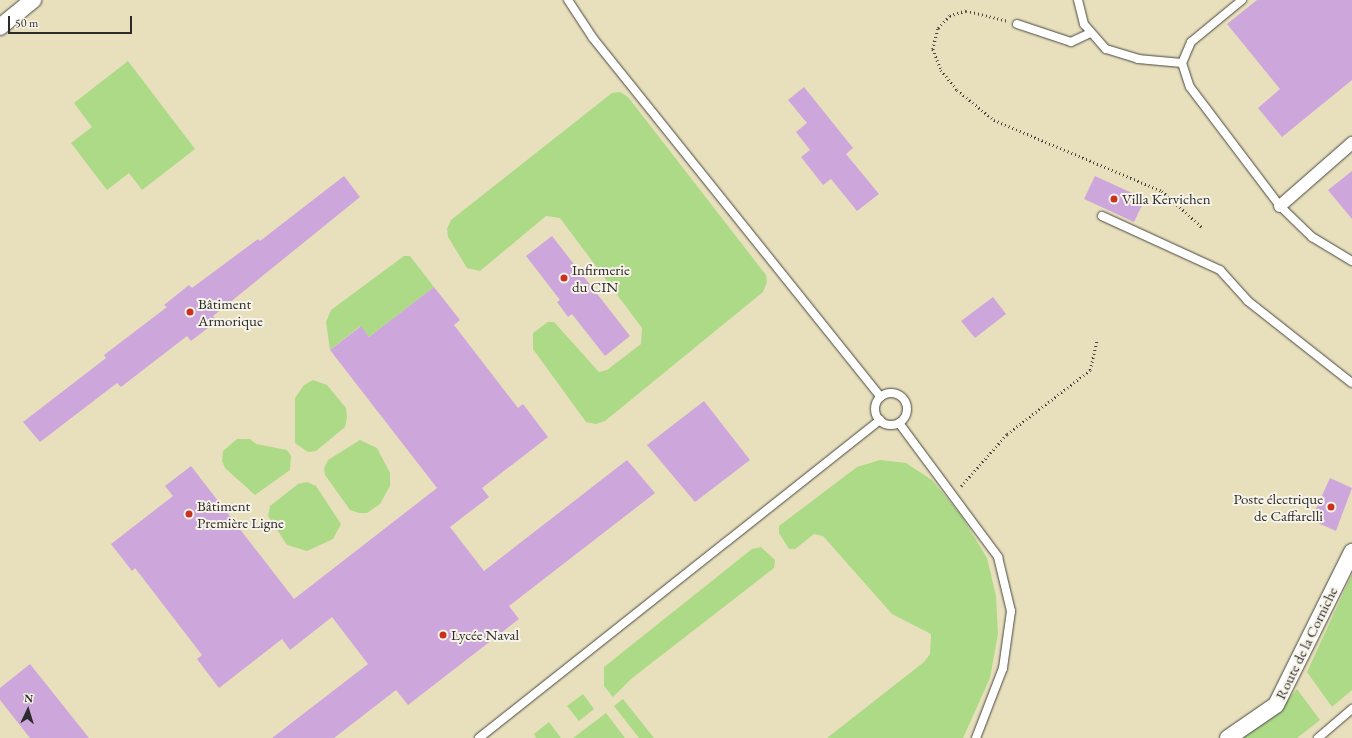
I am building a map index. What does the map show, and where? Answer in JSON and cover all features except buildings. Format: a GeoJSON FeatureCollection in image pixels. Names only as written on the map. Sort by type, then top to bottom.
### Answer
{"type":"FeatureCollection","features":[{"type":"Feature","properties":{"kind":"street"},"geometry":{"type":"LineString","coordinates":[[0,27],[33,0]]}},
{"type":"Feature","properties":{"kind":"street"},"geometry":{"type":"LineString","coordinates":[[1280,206],[1352,143]]}},
{"type":"Feature","properties":{"kind":"street","name":"Route de la Corniche"},"geometry":{"type":"LineString","coordinates":[[1228,738],[1276,706],[1287,687],[1352,552]]}},
{"type":"Feature","properties":{"kind":"lane"},"geometry":{"type":"LineString","coordinates":[[568,0],[592,38],[881,397]]}},
{"type":"Feature","properties":{"kind":"lane"},"geometry":{"type":"LineString","coordinates":[[1078,0],[1090,33],[1106,49],[1119,55],[1182,63]]}},
{"type":"Feature","properties":{"kind":"lane"},"geometry":{"type":"LineString","coordinates":[[1242,0],[1191,42],[1182,63],[1198,101],[1280,206],[1312,237],[1352,261]]}},
{"type":"Feature","properties":{"kind":"lane"},"geometry":{"type":"LineString","coordinates":[[1017,24],[1071,42],[1090,33]]}},
{"type":"Feature","properties":{"kind":"lane"},"geometry":{"type":"LineString","coordinates":[[1102,216],[1220,270],[1248,301],[1352,383]]}},
{"type":"Feature","properties":{"kind":"lane"},"geometry":{"type":"LineString","coordinates":[[896,394],[904,400],[907,410],[899,423],[889,425],[880,420],[876,406],[881,397],[896,394]]}},
{"type":"Feature","properties":{"kind":"lane"},"geometry":{"type":"LineString","coordinates":[[479,738],[880,420]]}},
{"type":"Feature","properties":{"kind":"lane"},"geometry":{"type":"LineString","coordinates":[[899,423],[954,494],[998,557],[1011,610],[1003,668],[976,738]]}},
{"type":"Feature","properties":{"kind":"lane"},"geometry":{"type":"LineString","coordinates":[[1318,738],[1352,709]]}},
{"type":"Feature","properties":{"kind":"path"},"geometry":{"type":"LineString","coordinates":[[1017,24],[966,11],[950,16],[938,29],[933,49],[941,70],[957,90],[994,120],[1162,191],[1203,228]]}},
{"type":"Feature","properties":{"kind":"path"},"geometry":{"type":"LineString","coordinates":[[954,494],[1007,434],[1090,370],[1097,339]]}},
{"type":"Feature","properties":{"kind":"green space"},"geometry":{"type":"Polygon","coordinates":[[[128,61],[195,149],[142,190],[129,173],[107,190],[71,143],[92,127],[74,103],[128,61]]]}},
{"type":"Feature","properties":{"kind":"green space"},"geometry":{"type":"Polygon","coordinates":[[[620,92],[628,97],[766,275],[767,282],[763,292],[605,421],[596,424],[586,422],[533,349],[533,333],[548,322],[554,322],[599,372],[607,370],[641,344],[642,328],[560,218],[546,216],[480,271],[467,268],[448,237],[447,229],[451,220],[612,93],[620,92]]]}},
{"type":"Feature","properties":{"kind":"green space"},"geometry":{"type":"Polygon","coordinates":[[[404,256],[410,256],[434,287],[369,337],[360,326],[330,350],[326,322],[331,310],[404,256]]]}},
{"type":"Feature","properties":{"kind":"green space"},"geometry":{"type":"Polygon","coordinates":[[[313,380],[327,385],[346,408],[347,417],[345,427],[316,451],[308,452],[295,443],[295,398],[304,385],[313,380]]]}},
{"type":"Feature","properties":{"kind":"green space"},"geometry":{"type":"Polygon","coordinates":[[[237,439],[250,439],[256,444],[287,450],[291,456],[290,470],[255,495],[225,468],[222,461],[223,451],[237,439]]]}},
{"type":"Feature","properties":{"kind":"green space"},"geometry":{"type":"Polygon","coordinates":[[[360,440],[377,448],[390,473],[390,486],[380,504],[367,513],[359,513],[350,510],[325,475],[324,468],[328,460],[360,440]]]}},
{"type":"Feature","properties":{"kind":"green space"},"geometry":{"type":"Polygon","coordinates":[[[880,460],[906,463],[932,480],[961,515],[987,558],[996,596],[998,634],[990,678],[963,738],[827,738],[924,662],[930,654],[931,634],[892,614],[823,536],[814,534],[795,549],[789,549],[779,533],[779,526],[857,467],[880,460]]]}},
{"type":"Feature","properties":{"kind":"green space"},"geometry":{"type":"Polygon","coordinates":[[[307,482],[316,486],[341,524],[333,539],[307,551],[287,545],[268,516],[270,506],[298,484],[307,482]]]}},
{"type":"Feature","properties":{"kind":"green space"},"geometry":{"type":"Polygon","coordinates":[[[761,547],[775,560],[774,568],[631,679],[613,697],[604,686],[604,667],[752,549],[761,547]]]}},
{"type":"Feature","properties":{"kind":"green space"},"geometry":{"type":"Polygon","coordinates":[[[1352,574],[1352,690],[1332,707],[1307,672],[1352,574]]]}},
{"type":"Feature","properties":{"kind":"green space"},"geometry":{"type":"Polygon","coordinates":[[[1297,689],[1320,720],[1297,738],[1239,738],[1277,713],[1297,689]]]}},
{"type":"Feature","properties":{"kind":"green space"},"geometry":{"type":"Polygon","coordinates":[[[583,694],[594,709],[579,721],[567,706],[583,694]]]}},
{"type":"Feature","properties":{"kind":"green space"},"geometry":{"type":"Polygon","coordinates":[[[623,699],[654,738],[639,738],[614,706],[623,699]]]}},
{"type":"Feature","properties":{"kind":"green space"},"geometry":{"type":"Polygon","coordinates":[[[606,713],[625,738],[573,738],[606,713]]]}},
{"type":"Feature","properties":{"kind":"green space"},"geometry":{"type":"Polygon","coordinates":[[[549,722],[561,738],[536,738],[534,734],[549,722]]]}},
{"type":"Feature","properties":{"kind":"place","name":"Villa Kervichen"},"geometry":{"type":"Point","coordinates":[1114,199]}},
{"type":"Feature","properties":{"kind":"place","name":"Infirmerie du CIN"},"geometry":{"type":"Point","coordinates":[564,278]}},
{"type":"Feature","properties":{"kind":"place","name":"Bâtiment Armorique"},"geometry":{"type":"Point","coordinates":[190,312]}},
{"type":"Feature","properties":{"kind":"place","name":"Poste électrique de Caffarelli"},"geometry":{"type":"Point","coordinates":[1331,507]}},
{"type":"Feature","properties":{"kind":"place","name":"Bâtiment Première Ligne"},"geometry":{"type":"Point","coordinates":[189,514]}},
{"type":"Feature","properties":{"kind":"place","name":"Lycée Naval"},"geometry":{"type":"Point","coordinates":[443,635]}}]}
